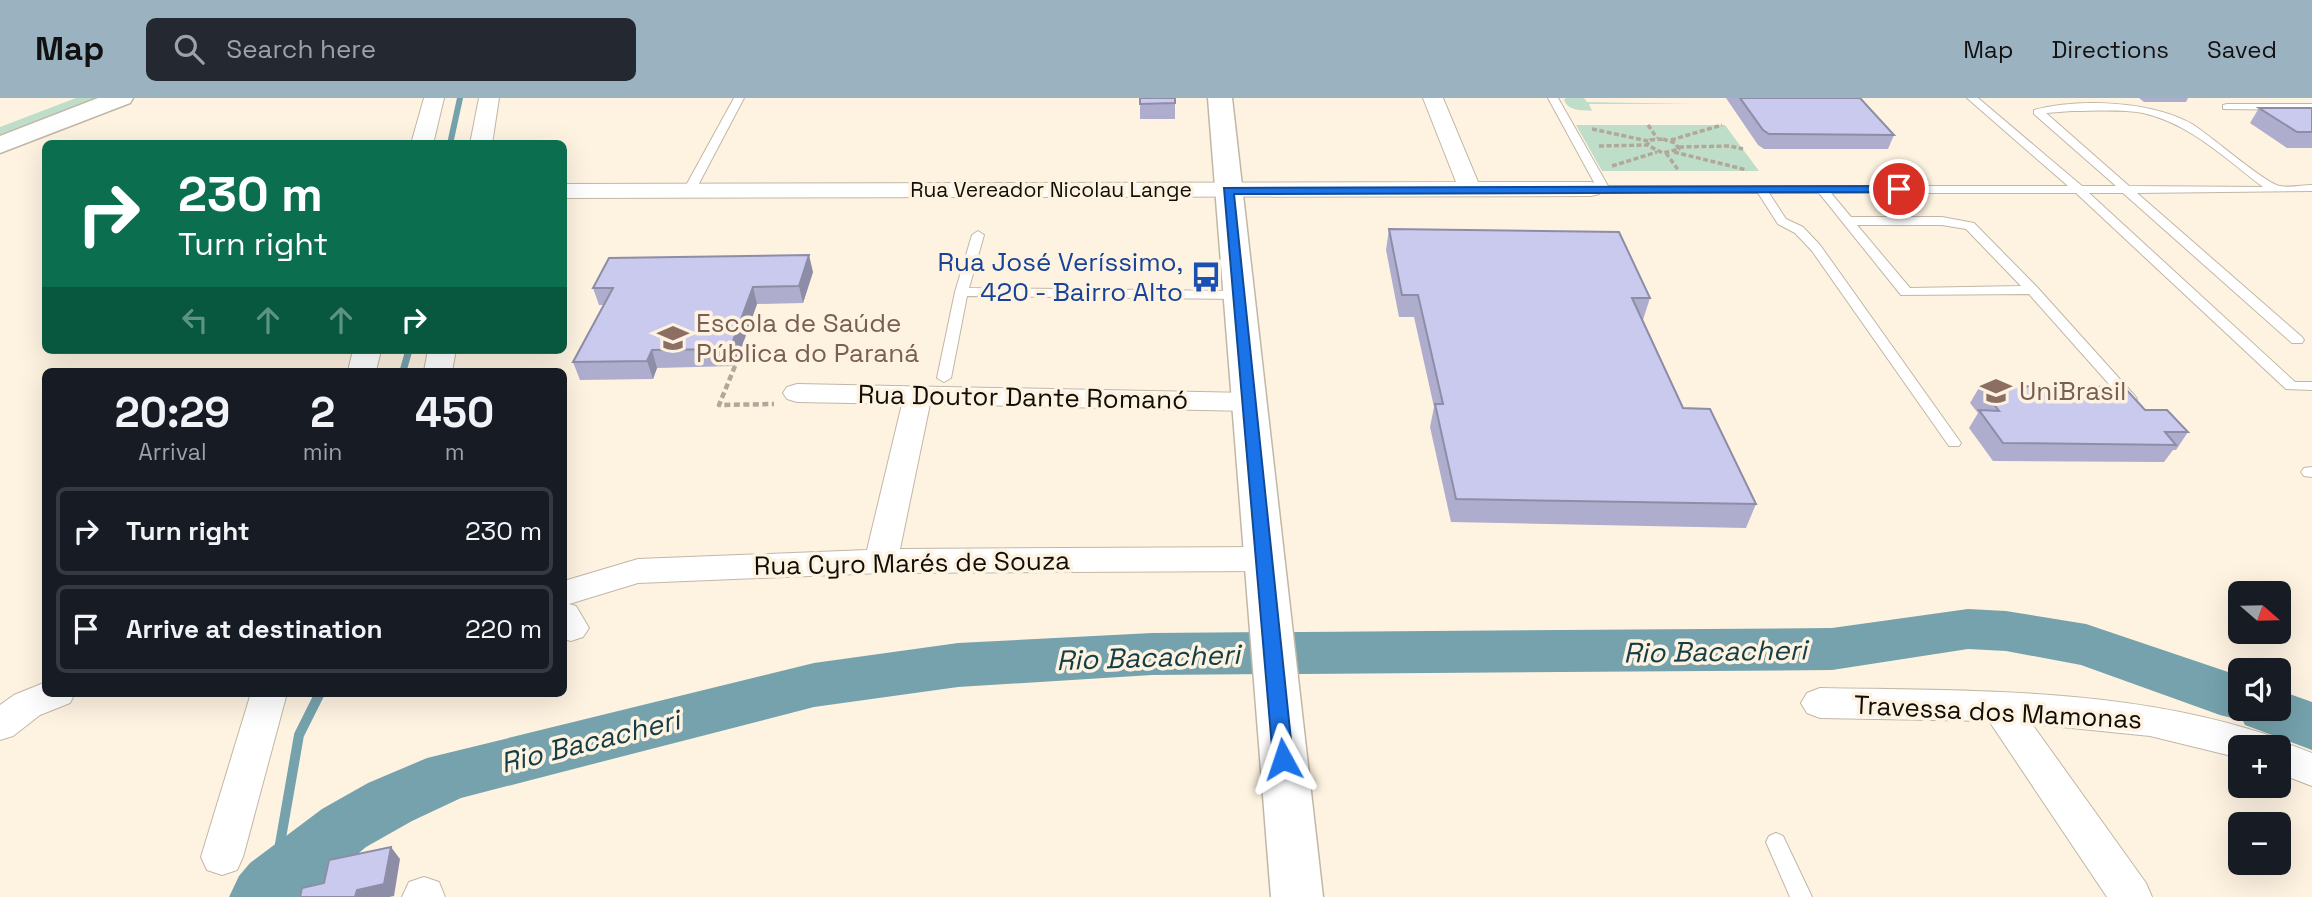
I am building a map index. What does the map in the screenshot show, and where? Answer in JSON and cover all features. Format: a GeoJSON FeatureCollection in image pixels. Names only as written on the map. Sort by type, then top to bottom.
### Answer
{"type":"FeatureCollection","features":[{"type":"Feature","properties":{"kind":"main road"},"geometry":{"type":"LineString","coordinates":[[0,121],[62,98]]}},
{"type":"Feature","properties":{"kind":"main road"},"geometry":{"type":"LineString","coordinates":[[0,145],[121,98]]}},
{"type":"Feature","properties":{"kind":"main road"},"geometry":{"type":"LineString","coordinates":[[1220,98],[1297,897]]}},
{"type":"Feature","properties":{"kind":"street"},"geometry":{"type":"LineString","coordinates":[[423,140],[434,98]]}},
{"type":"Feature","properties":{"kind":"street"},"geometry":{"type":"LineString","coordinates":[[482,140],[489,98]]}},
{"type":"Feature","properties":{"kind":"street"},"geometry":{"type":"LineString","coordinates":[[1433,98],[1470,190]]}},
{"type":"Feature","properties":{"kind":"street","name":"Rua Vereador Nicolau Lange"},"geometry":{"type":"LineString","coordinates":[[567,191],[1470,190],[1599,183]]}},
{"type":"Feature","properties":{"kind":"street"},"geometry":{"type":"LineString","coordinates":[[881,561],[918,395]]}},
{"type":"Feature","properties":{"kind":"street","name":"Rua Doutor Dante Romanó"},"geometry":{"type":"LineString","coordinates":[[789,399],[918,395],[1249,402]]}},
{"type":"Feature","properties":{"kind":"street","name":"Rua Cyro Marés de Souza"},"geometry":{"type":"LineString","coordinates":[[567,592],[638,571],[881,561],[1266,578]]}},
{"type":"Feature","properties":{"kind":"street"},"geometry":{"type":"LineString","coordinates":[[0,725],[27,705],[47,697]]}},
{"type":"Feature","properties":{"kind":"street"},"geometry":{"type":"LineString","coordinates":[[222,857],[268,697]]}},
{"type":"Feature","properties":{"kind":"street","name":"Travessa dos Mamonas"},"geometry":{"type":"LineString","coordinates":[[1820,703],[2000,708],[2122,715],[2228,737]]}},
{"type":"Feature","properties":{"kind":"street"},"geometry":{"type":"LineString","coordinates":[[2000,708],[2131,897]]}},
{"type":"Feature","properties":{"kind":"street"},"geometry":{"type":"LineString","coordinates":[[2291,761],[2312,770]]}},
{"type":"Feature","properties":{"kind":"lane"},"geometry":{"type":"LineString","coordinates":[[688,191],[739,98]]}},
{"type":"Feature","properties":{"kind":"lane"},"geometry":{"type":"LineString","coordinates":[[1553,98],[1599,183]]}},
{"type":"Feature","properties":{"kind":"lane"},"geometry":{"type":"LineString","coordinates":[[1972,98],[2078,189],[2291,386],[2312,386]]}},
{"type":"Feature","properties":{"kind":"lane"},"geometry":{"type":"LineString","coordinates":[[2227,107],[2312,107]]}},
{"type":"Feature","properties":{"kind":"lane"},"geometry":{"type":"LineString","coordinates":[[2275,190],[2189,127],[2173,119],[2139,110],[2056,109],[2038,112],[2297,340]]}},
{"type":"Feature","properties":{"kind":"lane","name":"Rua Vereador Nicolau Lange"},"geometry":{"type":"LineString","coordinates":[[1599,183],[1761,189],[2312,188]]}},
{"type":"Feature","properties":{"kind":"lane"},"geometry":{"type":"LineString","coordinates":[[1761,189],[1782,221],[1799,230],[1816,248],[1954,443]]}},
{"type":"Feature","properties":{"kind":"lane"},"geometry":{"type":"LineString","coordinates":[[1822,189],[1906,292],[2032,290]]}},
{"type":"Feature","properties":{"kind":"lane"},"geometry":{"type":"LineString","coordinates":[[1847,221],[1942,221],[1970,226],[2130,399]]}},
{"type":"Feature","properties":{"kind":"lane"},"geometry":{"type":"LineString","coordinates":[[944,379],[961,292],[978,235]]}},
{"type":"Feature","properties":{"kind":"lane"},"geometry":{"type":"LineString","coordinates":[[961,292],[1238,295]]}},
{"type":"Feature","properties":{"kind":"lane"},"geometry":{"type":"LineString","coordinates":[[1776,842],[1801,897]]}},
{"type":"Feature","properties":{"kind":"path"},"geometry":{"type":"LineString","coordinates":[[1648,125],[1658,139]]}},
{"type":"Feature","properties":{"kind":"path"},"geometry":{"type":"LineString","coordinates":[[1588,146],[1670,140],[1722,125]]}},
{"type":"Feature","properties":{"kind":"path"},"geometry":{"type":"LineString","coordinates":[[1589,128],[1648,143],[1665,153],[1674,152],[1750,171]]}},
{"type":"Feature","properties":{"kind":"path"},"geometry":{"type":"LineString","coordinates":[[1670,140],[1679,147],[1730,146],[1743,149]]}},
{"type":"Feature","properties":{"kind":"path"},"geometry":{"type":"LineString","coordinates":[[1674,152],[1679,147]]}},
{"type":"Feature","properties":{"kind":"path"},"geometry":{"type":"LineString","coordinates":[[1599,183],[1658,151]]}},
{"type":"Feature","properties":{"kind":"path"},"geometry":{"type":"LineString","coordinates":[[1665,153],[1679,171]]}},
{"type":"Feature","properties":{"kind":"path"},"geometry":{"type":"LineString","coordinates":[[735,366],[719,405],[789,399]]}},
{"type":"Feature","properties":{"kind":"green space"},"geometry":{"type":"Polygon","coordinates":[[[76,98],[97,98],[0,135],[0,127],[76,98]]]}},
{"type":"Feature","properties":{"kind":"green space"},"geometry":{"type":"Polygon","coordinates":[[[1566,98],[1584,98],[1587,102],[1696,104],[1589,104],[1592,111],[1572,108],[1566,104],[1566,98]]]}},
{"type":"Feature","properties":{"kind":"green space"},"geometry":{"type":"Polygon","coordinates":[[[1576,125],[1725,125],[1759,171],[1602,171],[1576,125]]]}},
{"type":"Feature","properties":{"kind":"building"},"geometry":{"type":"Polygon","coordinates":[[[1140,98],[1175,98],[1175,103],[1140,104],[1140,98]]]}},
{"type":"Feature","properties":{"kind":"building"},"geometry":{"type":"Polygon","coordinates":[[[1740,98],[1860,98],[1894,135],[1769,134],[1763,130],[1740,98]]]}},
{"type":"Feature","properties":{"kind":"building"},"geometry":{"type":"Polygon","coordinates":[[[2259,108],[2312,108],[2312,132],[2297,132],[2259,108]]]}},
{"type":"Feature","properties":{"kind":"building"},"geometry":{"type":"Polygon","coordinates":[[[1389,229],[1619,232],[1650,298],[1632,298],[1683,408],[1710,409],[1756,504],[1456,499],[1435,404],[1443,404],[1418,295],[1402,295],[1389,229]]]}},
{"type":"Feature","properties":{"kind":"building","name":"Escola de Saúde Pública do Paraná"},"geometry":{"type":"Polygon","coordinates":[[[809,255],[799,286],[753,287],[730,349],[652,350],[647,361],[573,362],[613,288],[593,288],[609,258],[809,255]]]}},
{"type":"Feature","properties":{"kind":"building"},"geometry":{"type":"Polygon","coordinates":[[[1980,386],[2124,387],[2145,410],[2167,410],[2188,432],[2165,432],[2176,445],[2003,443],[1979,410],[1999,411],[1980,386]]]}},
{"type":"Feature","properties":{"kind":"building"},"geometry":{"type":"Polygon","coordinates":[[[391,847],[384,884],[357,890],[355,897],[300,897],[302,888],[324,883],[329,860],[391,847]]]}},
{"type":"Feature","properties":{"kind":"waterway"},"geometry":{"type":"LineString","coordinates":[[451,140],[460,98]]}},
{"type":"Feature","properties":{"kind":"waterway"},"geometry":{"type":"LineString","coordinates":[[404,368],[408,354]]}},
{"type":"Feature","properties":{"kind":"waterway","name":"Rio Bacacheri"},"geometry":{"type":"LineString","coordinates":[[262,897],[273,884],[344,828],[390,802],[449,776],[814,685],[958,665],[1152,654],[1832,649],[1968,629],[2006,631],[2086,645],[2228,695]]}},
{"type":"Feature","properties":{"kind":"waterway"},"geometry":{"type":"LineString","coordinates":[[273,884],[299,735],[318,697]]}},
{"type":"Feature","properties":{"kind":"waterway","name":"Rio Bacacheri"},"geometry":{"type":"LineString","coordinates":[[2291,718],[2312,726]]}},
{"type":"Feature","properties":{"kind":"place","name":"Rua José Veríssimo, 420 - Bairro Alto"},"geometry":{"type":"Point","coordinates":[1206,277]}},
{"type":"Feature","properties":{"kind":"place","name":"Escola de Saúde Pública do Paraná"},"geometry":{"type":"Point","coordinates":[673,338]}},
{"type":"Feature","properties":{"kind":"place","name":"UniBrasil"},"geometry":{"type":"Point","coordinates":[1996,391]}},
{"type":"Feature","properties":{"kind":"route"},"geometry":{"type":"LineString","coordinates":[[1283,759],[1228,190],[1899,189]]}}]}
